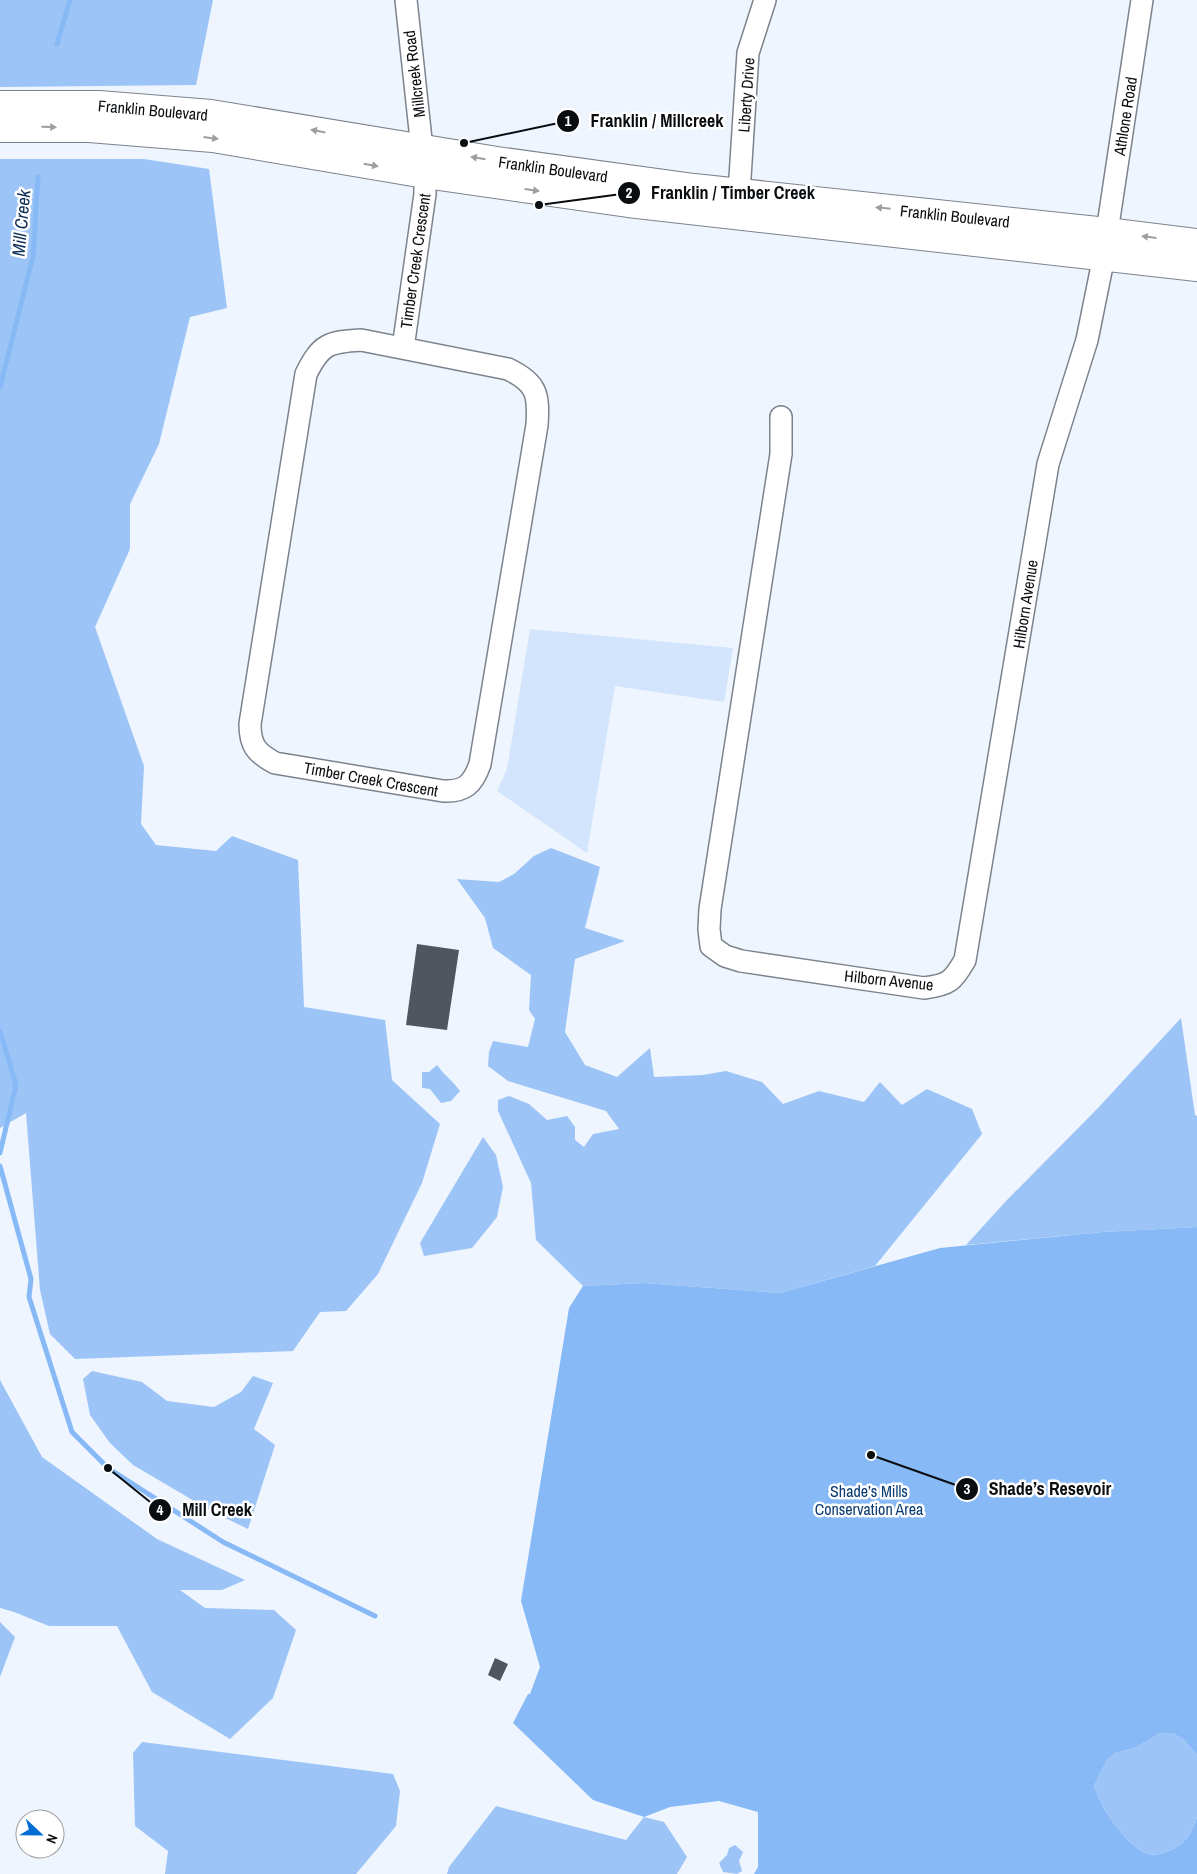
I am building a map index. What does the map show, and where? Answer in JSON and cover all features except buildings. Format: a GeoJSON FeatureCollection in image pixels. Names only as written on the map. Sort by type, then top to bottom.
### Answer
{"type":"FeatureCollection","features":[{"type":"Feature","properties":{"kind":"main road","name":"Franklin Boulevard"},"geometry":{"type":"LineString","coordinates":[[0,105],[99,104],[211,114],[303,128],[424,162],[704,213],[1105,244],[1197,243]]}},
{"type":"Feature","properties":{"kind":"main road","name":"Franklin Boulevard"},"geometry":{"type":"LineString","coordinates":[[0,128],[89,128],[213,138],[424,162],[646,182],[739,193],[1105,244],[1197,267]]}},
{"type":"Feature","properties":{"kind":"street","name":"Millcreek Road"},"geometry":{"type":"LineString","coordinates":[[406,0],[424,162]]}},
{"type":"Feature","properties":{"kind":"street","name":"Liberty Drive"},"geometry":{"type":"LineString","coordinates":[[739,193],[748,53],[765,0]]}},
{"type":"Feature","properties":{"kind":"street","name":"Athlone Road"},"geometry":{"type":"LineString","coordinates":[[1105,244],[1142,0]]}},
{"type":"Feature","properties":{"kind":"street","name":"Timber Creek Crescent"},"geometry":{"type":"LineString","coordinates":[[403,348],[425,194],[424,162]]}},
{"type":"Feature","properties":{"kind":"street","name":"Hilborn Avenue"},"geometry":{"type":"LineString","coordinates":[[782,417],[781,454],[710,909],[709,929],[711,946],[725,956],[740,961],[924,988],[942,986],[956,976],[965,960],[1048,464],[1087,340],[1105,244]]}},
{"type":"Feature","properties":{"kind":"street","name":"Timber Creek Crescent"},"geometry":{"type":"LineString","coordinates":[[360,340],[403,348],[508,369],[524,376],[535,390],[538,407],[537,424],[480,764],[476,775],[468,785],[456,792],[275,763],[256,751],[250,738],[250,724],[306,374],[314,359],[323,348],[332,344],[360,340]]}},
{"type":"Feature","properties":{"kind":"shaded area"},"geometry":{"type":"Polygon","coordinates":[[[0,0],[213,0],[196,85],[0,87],[0,0]]]}},
{"type":"Feature","properties":{"kind":"shaded area"},"geometry":{"type":"Polygon","coordinates":[[[0,159],[144,159],[209,169],[227,308],[190,317],[159,444],[130,504],[130,549],[95,627],[144,766],[141,824],[156,845],[216,851],[232,836],[298,860],[304,1007],[385,1020],[392,1080],[440,1124],[422,1183],[378,1274],[346,1311],[320,1312],[293,1351],[75,1359],[50,1334],[40,1290],[26,1113],[0,1128],[0,159]]]}},
{"type":"Feature","properties":{"kind":"shaded area"},"geometry":{"type":"Polygon","coordinates":[[[530,629],[733,648],[724,702],[615,686],[587,853],[497,791],[507,769],[530,629]]]}},
{"type":"Feature","properties":{"kind":"shaded area"},"geometry":{"type":"Polygon","coordinates":[[[551,848],[600,867],[585,928],[625,941],[575,959],[565,1032],[585,1065],[617,1077],[650,1048],[654,1077],[703,1075],[726,1071],[762,1082],[783,1104],[819,1091],[864,1102],[880,1082],[902,1105],[927,1089],[972,1109],[982,1134],[875,1266],[780,1293],[644,1283],[583,1286],[536,1240],[531,1183],[498,1111],[498,1100],[509,1096],[529,1104],[547,1120],[567,1116],[575,1127],[575,1140],[584,1147],[593,1134],[619,1129],[606,1111],[508,1081],[488,1066],[489,1052],[493,1041],[528,1047],[535,1019],[529,1010],[531,975],[493,948],[485,918],[457,879],[499,882],[514,874],[534,856],[551,848]]]}},
{"type":"Feature","properties":{"kind":"shaded area"},"geometry":{"type":"Polygon","coordinates":[[[1181,1018],[1195,1115],[1197,1116],[1197,1227],[1103,1232],[966,1245],[1006,1201],[1098,1108],[1181,1018]]]}},
{"type":"Feature","properties":{"kind":"shaded area"},"geometry":{"type":"Polygon","coordinates":[[[437,1065],[460,1091],[451,1101],[441,1103],[430,1089],[422,1088],[422,1072],[429,1072],[437,1065]]]}},
{"type":"Feature","properties":{"kind":"shaded area"},"geometry":{"type":"Polygon","coordinates":[[[483,1137],[496,1155],[503,1187],[497,1217],[472,1248],[424,1256],[420,1243],[483,1137]]]}},
{"type":"Feature","properties":{"kind":"shaded area","name":"Shade’s Mills Conservation Area"},"geometry":{"type":"Polygon","coordinates":[[[1197,1227],[1197,1755],[1184,1740],[1173,1733],[1160,1733],[1135,1748],[1115,1753],[1107,1760],[1094,1786],[1111,1820],[1132,1844],[1147,1854],[1158,1854],[1178,1846],[1188,1836],[1197,1817],[1197,1874],[754,1874],[758,1867],[758,1812],[719,1801],[670,1807],[644,1817],[593,1800],[513,1723],[528,1694],[530,1694],[540,1667],[521,1601],[569,1308],[583,1286],[644,1283],[780,1293],[940,1248],[1103,1232],[1197,1227]]]}},
{"type":"Feature","properties":{"kind":"shaded area"},"geometry":{"type":"Polygon","coordinates":[[[92,1371],[142,1382],[167,1401],[214,1407],[241,1392],[253,1376],[273,1383],[254,1429],[275,1445],[248,1529],[213,1512],[133,1465],[110,1443],[90,1415],[83,1379],[92,1371]]]}},
{"type":"Feature","properties":{"kind":"shaded area"},"geometry":{"type":"Polygon","coordinates":[[[0,1380],[42,1457],[157,1539],[245,1580],[222,1590],[180,1590],[205,1608],[274,1610],[296,1630],[273,1698],[230,1739],[152,1692],[117,1626],[49,1626],[0,1608],[0,1380]]]}},
{"type":"Feature","properties":{"kind":"shaded area"},"geometry":{"type":"Polygon","coordinates":[[[0,1622],[15,1637],[0,1677],[0,1622]]]}},
{"type":"Feature","properties":{"kind":"shaded area"},"geometry":{"type":"Polygon","coordinates":[[[1160,1733],[1173,1733],[1184,1740],[1197,1755],[1197,1817],[1191,1832],[1182,1843],[1173,1849],[1152,1855],[1137,1848],[1126,1838],[1107,1814],[1094,1786],[1107,1760],[1115,1753],[1135,1748],[1160,1733]]]}},
{"type":"Feature","properties":{"kind":"shaded area"},"geometry":{"type":"Polygon","coordinates":[[[142,1742],[393,1774],[400,1791],[396,1826],[356,1874],[165,1874],[168,1851],[135,1826],[133,1753],[142,1742]]]}},
{"type":"Feature","properties":{"kind":"shaded area"},"geometry":{"type":"Polygon","coordinates":[[[496,1806],[626,1840],[644,1817],[664,1822],[687,1857],[677,1874],[447,1874],[449,1867],[496,1806]]]}},
{"type":"Feature","properties":{"kind":"shaded area"},"geometry":{"type":"Polygon","coordinates":[[[735,1845],[743,1852],[739,1861],[742,1871],[737,1874],[723,1872],[719,1863],[727,1855],[729,1848],[735,1845]]]}},
{"type":"Feature","properties":{"kind":"waterway","name":"Mill Creek"},"geometry":{"type":"LineString","coordinates":[[57,44],[70,0]]}},
{"type":"Feature","properties":{"kind":"waterway","name":"Mill Creek"},"geometry":{"type":"LineString","coordinates":[[0,387],[33,257],[38,177]]}},
{"type":"Feature","properties":{"kind":"waterway","name":"Mill Creek"},"geometry":{"type":"LineString","coordinates":[[0,1031],[16,1085],[0,1153]]}},
{"type":"Feature","properties":{"kind":"waterway","name":"Mill Creek"},"geometry":{"type":"LineString","coordinates":[[0,1166],[31,1279],[29,1297],[72,1432],[108,1468],[223,1542],[375,1616]]}},
{"type":"Feature","properties":{"kind":"place","name":"Franklin / Millcreek"},"geometry":{"type":"Point","coordinates":[464,143]}},
{"type":"Feature","properties":{"kind":"place","name":"Franklin / Timber Creek"},"geometry":{"type":"Point","coordinates":[539,205]}},
{"type":"Feature","properties":{"kind":"place","name":"Shade’s Resevoir"},"geometry":{"type":"Point","coordinates":[871,1455]}},
{"type":"Feature","properties":{"kind":"place","name":"Mill Creek"},"geometry":{"type":"Point","coordinates":[108,1468]}}]}
